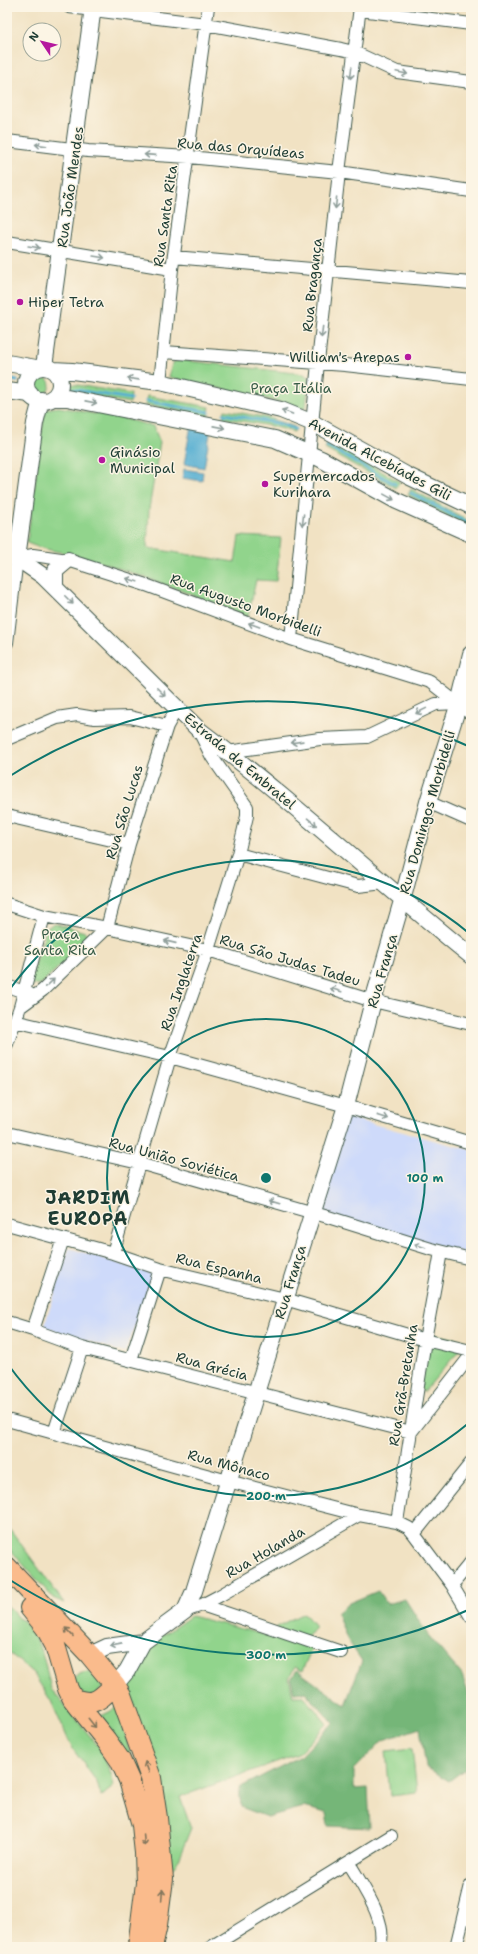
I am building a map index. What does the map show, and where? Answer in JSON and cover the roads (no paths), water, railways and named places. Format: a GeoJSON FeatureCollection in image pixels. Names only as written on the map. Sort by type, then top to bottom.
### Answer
{"type":"FeatureCollection","features":[{"type":"Feature","properties":{"kind":"main road"},"geometry":{"type":"LineString","coordinates":[[7,1567],[90,1654],[115,1685],[151,1778],[163,1878],[158,1925],[152,1947]]}},
{"type":"Feature","properties":{"kind":"main road"},"geometry":{"type":"LineString","coordinates":[[7,1586],[32,1610],[46,1628],[55,1645],[68,1689],[73,1699],[120,1760],[129,1780],[142,1825],[146,1883],[138,1947]]}},
{"type":"Feature","properties":{"kind":"main road"},"geometry":{"type":"LineString","coordinates":[[64,1674],[90,1654]]}},
{"type":"Feature","properties":{"kind":"main road"},"geometry":{"type":"LineString","coordinates":[[73,1699],[87,1703],[96,1701],[115,1685]]}},
{"type":"Feature","properties":{"kind":"street"},"geometry":{"type":"LineString","coordinates":[[69,7],[93,8],[206,24],[354,52],[397,72],[471,82]]}},
{"type":"Feature","properties":{"kind":"street","name":"Rua Santa Rita"},"geometry":{"type":"LineString","coordinates":[[160,382],[173,263],[189,157],[208,7]]}},
{"type":"Feature","properties":{"kind":"street","name":"Rua João Mendes"},"geometry":{"type":"LineString","coordinates":[[44,368],[93,8]]}},
{"type":"Feature","properties":{"kind":"street"},"geometry":{"type":"LineString","coordinates":[[360,8],[471,24]]}},
{"type":"Feature","properties":{"kind":"street","name":"Rua Bragança"},"geometry":{"type":"LineString","coordinates":[[291,639],[318,364],[339,172],[360,8]]}},
{"type":"Feature","properties":{"kind":"street","name":"Rua das Orquídeas"},"geometry":{"type":"LineString","coordinates":[[7,141],[75,149],[189,157],[339,172],[471,191]]}},
{"type":"Feature","properties":{"kind":"street"},"geometry":{"type":"LineString","coordinates":[[7,242],[60,251],[173,263],[329,269],[471,283]]}},
{"type":"Feature","properties":{"kind":"street"},"geometry":{"type":"LineString","coordinates":[[164,352],[345,365],[471,379]]}},
{"type":"Feature","properties":{"kind":"street","name":"Avenida Alcebíades Gili"},"geometry":{"type":"LineString","coordinates":[[7,363],[160,382],[281,410],[313,423],[408,476],[471,506]]}},
{"type":"Feature","properties":{"kind":"street"},"geometry":{"type":"LineString","coordinates":[[44,368],[57,374],[60,384],[59,390],[41,397],[27,390],[27,380],[29,375],[44,368]]}},
{"type":"Feature","properties":{"kind":"street","name":"Avenida Alcebíades Gili"},"geometry":{"type":"LineString","coordinates":[[7,391],[41,397],[67,398],[275,439],[309,453],[396,501],[471,534]]}},
{"type":"Feature","properties":{"kind":"street"},"geometry":{"type":"LineString","coordinates":[[7,643],[12,557],[35,423],[41,397]]}},
{"type":"Feature","properties":{"kind":"street","name":"Rua Augusto Morbidelli"},"geometry":{"type":"LineString","coordinates":[[12,557],[33,555],[68,560],[146,585],[291,639],[430,682],[471,714]]}},
{"type":"Feature","properties":{"kind":"street","name":"Estrada da Embratel"},"geometry":{"type":"LineString","coordinates":[[12,557],[43,576],[55,587],[199,730],[384,883],[402,901],[471,956]]}},
{"type":"Feature","properties":{"kind":"street"},"geometry":{"type":"LineString","coordinates":[[55,587],[55,571],[68,560]]}},
{"type":"Feature","properties":{"kind":"street","name":"Rua Domingos Morbidelli"},"geometry":{"type":"LineString","coordinates":[[402,901],[428,802],[458,704],[471,654]]}},
{"type":"Feature","properties":{"kind":"street"},"geometry":{"type":"LineString","coordinates":[[227,752],[320,739],[367,737],[436,704],[458,704]]}},
{"type":"Feature","properties":{"kind":"street","name":"Rua São Lucas"},"geometry":{"type":"LineString","coordinates":[[107,928],[128,844],[167,726],[177,708]]}},
{"type":"Feature","properties":{"kind":"street"},"geometry":{"type":"LineString","coordinates":[[7,739],[57,718],[77,715],[95,718],[130,717],[167,726]]}},
{"type":"Feature","properties":{"kind":"street","name":"Rua Inglaterra"},"geometry":{"type":"LineString","coordinates":[[113,1253],[170,1057],[208,950],[238,854],[247,816],[246,807],[212,757],[199,730]]}},
{"type":"Feature","properties":{"kind":"street"},"geometry":{"type":"LineString","coordinates":[[428,802],[471,821]]}},
{"type":"Feature","properties":{"kind":"street"},"geometry":{"type":"LineString","coordinates":[[7,816],[128,844]]}},
{"type":"Feature","properties":{"kind":"street"},"geometry":{"type":"LineString","coordinates":[[238,854],[358,886],[384,883]]}},
{"type":"Feature","properties":{"kind":"street","name":"Rua França"},"geometry":{"type":"LineString","coordinates":[[115,1685],[143,1642],[185,1610],[194,1591],[311,1212],[346,1106],[373,1001],[402,901]]}},
{"type":"Feature","properties":{"kind":"street","name":"Rua São Judas Tadeu"},"geometry":{"type":"LineString","coordinates":[[7,904],[44,916],[208,950],[373,1001],[471,1024]]}},
{"type":"Feature","properties":{"kind":"street"},"geometry":{"type":"LineString","coordinates":[[7,1044],[20,1007],[44,916]]}},
{"type":"Feature","properties":{"kind":"street"},"geometry":{"type":"LineString","coordinates":[[20,1007],[35,996],[107,928]]}},
{"type":"Feature","properties":{"kind":"street"},"geometry":{"type":"LineString","coordinates":[[7,986],[35,996]]}},
{"type":"Feature","properties":{"kind":"street"},"geometry":{"type":"LineString","coordinates":[[14,1021],[170,1057],[346,1106],[471,1143]]}},
{"type":"Feature","properties":{"kind":"street","name":"Rua União Soviética"},"geometry":{"type":"LineString","coordinates":[[7,1133],[140,1163],[311,1212],[442,1252],[471,1259]]}},
{"type":"Feature","properties":{"kind":"street","name":"Rua Espanha"},"geometry":{"type":"LineString","coordinates":[[7,1224],[113,1253],[160,1269],[285,1300],[425,1340],[471,1351]]}},
{"type":"Feature","properties":{"kind":"street"},"geometry":{"type":"LineString","coordinates":[[33,1330],[63,1239]]}},
{"type":"Feature","properties":{"kind":"street","name":"Rua Grã-Bretanha"},"geometry":{"type":"LineString","coordinates":[[397,1522],[425,1340],[442,1252]]}},
{"type":"Feature","properties":{"kind":"street"},"geometry":{"type":"LineString","coordinates":[[131,1360],[160,1269]]}},
{"type":"Feature","properties":{"kind":"street","name":"Rua Grécia"},"geometry":{"type":"LineString","coordinates":[[7,1322],[82,1348],[411,1432]]}},
{"type":"Feature","properties":{"kind":"street"},"geometry":{"type":"LineString","coordinates":[[54,1433],[82,1348]]}},
{"type":"Feature","properties":{"kind":"street"},"geometry":{"type":"LineString","coordinates":[[411,1432],[471,1355]]}},
{"type":"Feature","properties":{"kind":"street","name":"Rua Mônaco"},"geometry":{"type":"LineString","coordinates":[[7,1420],[228,1481],[359,1515],[397,1522],[409,1528],[414,1534],[452,1585],[471,1617]]}},
{"type":"Feature","properties":{"kind":"street"},"geometry":{"type":"LineString","coordinates":[[414,1534],[471,1463]]}},
{"type":"Feature","properties":{"kind":"street","name":"Rua Holanda"},"geometry":{"type":"LineString","coordinates":[[185,1610],[202,1605],[359,1515]]}},
{"type":"Feature","properties":{"kind":"street"},"geometry":{"type":"LineString","coordinates":[[452,1585],[471,1562]]}},
{"type":"Feature","properties":{"kind":"street"},"geometry":{"type":"LineString","coordinates":[[202,1605],[341,1652]]}},
{"type":"Feature","properties":{"kind":"street","name":"Rua França"},"geometry":{"type":"LineString","coordinates":[[90,1654],[107,1647],[143,1642]]}},
{"type":"Feature","properties":{"kind":"street"},"geometry":{"type":"LineString","coordinates":[[211,1947],[391,1836]]}},
{"type":"Feature","properties":{"kind":"street"},"geometry":{"type":"LineString","coordinates":[[349,1863],[380,1919],[382,1942],[380,1947]]}},
{"type":"Feature","properties":{"kind":"street"},"geometry":{"type":"LineString","coordinates":[[456,1947],[471,1885]]}},
{"type":"Feature","properties":{"kind":"street"},"geometry":{"type":"LineString","coordinates":[[157,1947],[158,1925]]}},
{"type":"Feature","properties":{"kind":"water"},"geometry":{"type":"Polygon","coordinates":[[[191,425],[211,428],[204,468],[184,464],[191,425]]]}},
{"type":"Feature","properties":{"kind":"water"},"geometry":{"type":"Polygon","coordinates":[[[184,469],[203,472],[202,481],[182,478],[184,469]]]}},
{"type":"Feature","properties":{"kind":"waterway"},"geometry":{"type":"LineString","coordinates":[[7,379],[17,381]]}},
{"type":"Feature","properties":{"kind":"waterway"},"geometry":{"type":"LineString","coordinates":[[70,389],[131,399]]}},
{"type":"Feature","properties":{"kind":"waterway"},"geometry":{"type":"LineString","coordinates":[[146,401],[209,412]]}},
{"type":"Feature","properties":{"kind":"waterway"},"geometry":{"type":"LineString","coordinates":[[224,414],[277,423],[295,429]]}},
{"type":"Feature","properties":{"kind":"waterway"},"geometry":{"type":"LineString","coordinates":[[327,446],[395,484]]}},
{"type":"Feature","properties":{"kind":"waterway"},"geometry":{"type":"LineString","coordinates":[[411,493],[471,525]]}},
{"type":"Feature","properties":{"kind":"place","name":"Hiper Tetra"},"geometry":{"type":"Point","coordinates":[20,302]}},
{"type":"Feature","properties":{"kind":"place","name":"William's Arepas"},"geometry":{"type":"Point","coordinates":[408,357]}},
{"type":"Feature","properties":{"kind":"place","name":"Ginásio Municipal"},"geometry":{"type":"Point","coordinates":[102,460]}},
{"type":"Feature","properties":{"kind":"place","name":"Supermercados Kurihara"},"geometry":{"type":"Point","coordinates":[265,484]}},
{"type":"Feature","properties":{"kind":"district","name":"JARDIM EUROPA"},"geometry":{"type":"Point","coordinates":[88,1208]}},
{"type":"Feature","properties":{"kind":"park label","name":"Praça Itália"},"geometry":{"type":"Point","coordinates":[291,388]}},
{"type":"Feature","properties":{"kind":"park label","name":"Praça Santa Rita"},"geometry":{"type":"Point","coordinates":[60,942]}}]}
